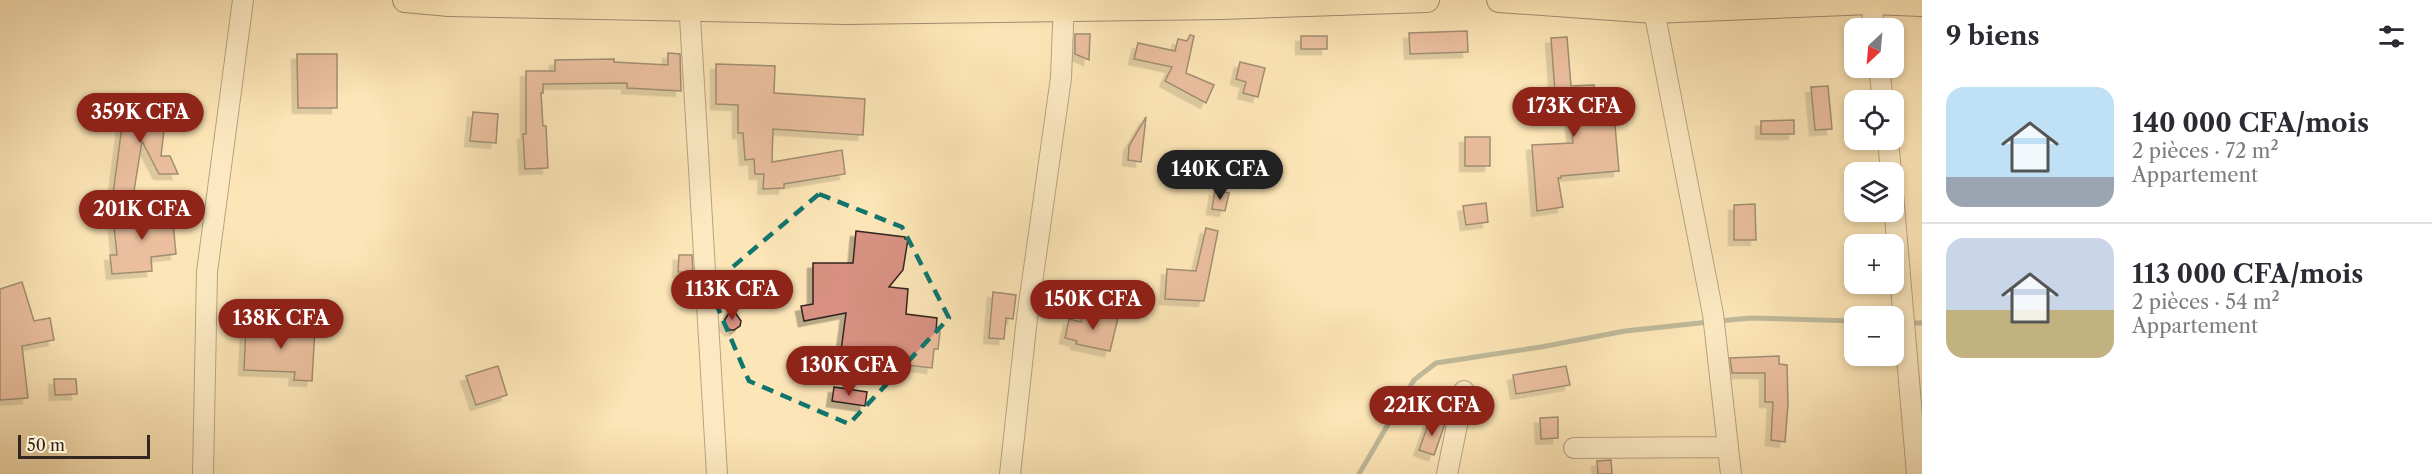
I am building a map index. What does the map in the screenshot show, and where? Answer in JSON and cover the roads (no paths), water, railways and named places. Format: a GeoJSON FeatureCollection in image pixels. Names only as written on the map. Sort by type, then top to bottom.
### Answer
{"type":"FeatureCollection","features":[{"type":"Feature","properties":{"kind":"main road"},"geometry":{"type":"LineString","coordinates":[[405,0],[449,4],[689,4],[845,12],[1065,5],[1222,8],[1427,0]]}},
{"type":"Feature","properties":{"kind":"main road"},"geometry":{"type":"LineString","coordinates":[[1499,0],[1653,5],[1871,1],[1922,4]]}},
{"type":"Feature","properties":{"kind":"street"},"geometry":{"type":"LineString","coordinates":[[203,474],[207,273],[243,0]]}},
{"type":"Feature","properties":{"kind":"street"},"geometry":{"type":"LineString","coordinates":[[1871,1],[1873,18]]}},
{"type":"Feature","properties":{"kind":"street"},"geometry":{"type":"LineString","coordinates":[[689,4],[717,474]]}},
{"type":"Feature","properties":{"kind":"street"},"geometry":{"type":"LineString","coordinates":[[1010,474],[1027,318],[1060,78],[1065,5]]}},
{"type":"Feature","properties":{"kind":"street"},"geometry":{"type":"LineString","coordinates":[[1653,5],[1713,314],[1731,474]]}},
{"type":"Feature","properties":{"kind":"street"},"geometry":{"type":"LineString","coordinates":[[1895,222],[1917,474]]}},
{"type":"Feature","properties":{"kind":"street"},"geometry":{"type":"LineString","coordinates":[[1447,474],[1464,391]]}},
{"type":"Feature","properties":{"kind":"street"},"geometry":{"type":"LineString","coordinates":[[1574,448],[1727,447]]}},
{"type":"Feature","properties":{"kind":"waterway"},"geometry":{"type":"LineString","coordinates":[[1718,321],[1751,318],[1844,321]]}},
{"type":"Feature","properties":{"kind":"waterway"},"geometry":{"type":"LineString","coordinates":[[1359,474],[1414,380],[1436,363],[1625,331],[1709,322]]}},
{"type":"Feature","properties":{"kind":"waterway"},"geometry":{"type":"LineString","coordinates":[[1909,323],[1922,323]]}}]}
